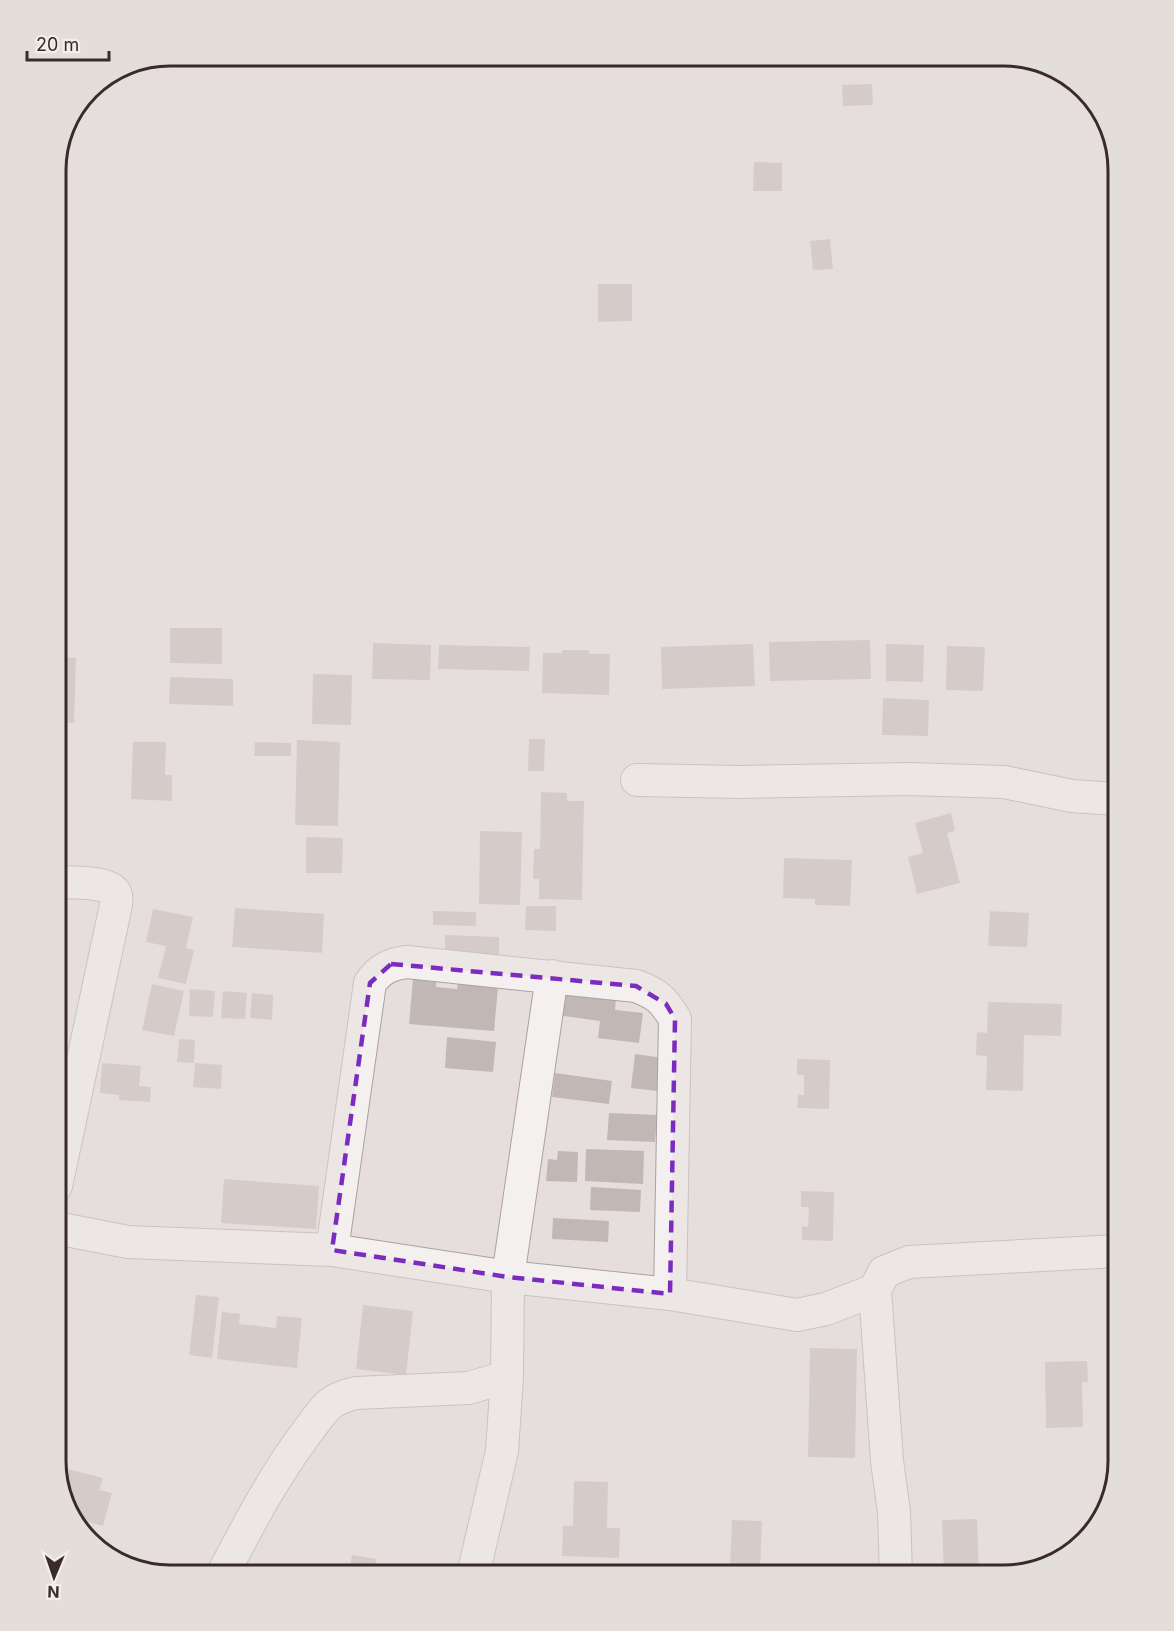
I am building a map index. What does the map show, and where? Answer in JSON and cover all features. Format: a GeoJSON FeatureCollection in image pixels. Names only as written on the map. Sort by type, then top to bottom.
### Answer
{"type":"FeatureCollection","features":[{"type":"Feature","properties":{"kind":"street"},"geometry":{"type":"LineString","coordinates":[[637,780],[740,782],[910,779],[1004,782],[1072,796],[1108,798]]}},
{"type":"Feature","properties":{"kind":"street"},"geometry":{"type":"LineString","coordinates":[[66,883],[102,885],[112,888],[116,895],[116,905],[66,1139]]}},
{"type":"Feature","properties":{"kind":"street"},"geometry":{"type":"LineString","coordinates":[[332,1250],[370,983],[376,975],[391,964],[407,962],[636,986],[656,994],[666,1004],[675,1019],[670,1294]]}},
{"type":"Feature","properties":{"kind":"street"},"geometry":{"type":"LineString","coordinates":[[475,1565],[502,1451],[507,1377],[508,1277],[552,976]]}},
{"type":"Feature","properties":{"kind":"street"},"geometry":{"type":"LineString","coordinates":[[66,1230],[128,1242],[332,1250],[508,1277],[670,1294],[797,1315],[826,1309],[875,1290]]}},
{"type":"Feature","properties":{"kind":"street"},"geometry":{"type":"LineString","coordinates":[[896,1565],[894,1512],[887,1461],[875,1290],[884,1272],[909,1262],[1108,1252]]}},
{"type":"Feature","properties":{"kind":"street"},"geometry":{"type":"LineString","coordinates":[[227,1565],[264,1496],[288,1457],[323,1410],[333,1402],[343,1396],[356,1394],[468,1388],[507,1377]]}},
{"type":"Feature","properties":{"kind":"highlighted area"},"geometry":{"type":"Polygon","coordinates":[[[391,964],[636,986],[666,1004],[675,1019],[670,1294],[508,1277],[332,1250],[370,983],[391,964]]]}},
{"type":"Feature","properties":{"kind":"building"},"geometry":{"type":"Polygon","coordinates":[[[872,84],[873,105],[843,106],[842,85],[872,84]]]}},
{"type":"Feature","properties":{"kind":"building"},"geometry":{"type":"Polygon","coordinates":[[[754,162],[782,163],[782,191],[753,191],[754,162]]]}},
{"type":"Feature","properties":{"kind":"building"},"geometry":{"type":"Polygon","coordinates":[[[830,239],[833,269],[813,270],[810,241],[830,239]]]}},
{"type":"Feature","properties":{"kind":"building"},"geometry":{"type":"Polygon","coordinates":[[[598,284],[632,284],[632,321],[598,322],[598,284]]]}},
{"type":"Feature","properties":{"kind":"building"},"geometry":{"type":"Polygon","coordinates":[[[170,628],[222,628],[222,664],[170,663],[170,628]]]}},
{"type":"Feature","properties":{"kind":"building"},"geometry":{"type":"Polygon","coordinates":[[[870,640],[871,679],[770,681],[769,642],[870,640]]]}},
{"type":"Feature","properties":{"kind":"building"},"geometry":{"type":"Polygon","coordinates":[[[373,643],[431,645],[430,680],[372,679],[373,643]]]}},
{"type":"Feature","properties":{"kind":"building"},"geometry":{"type":"Polygon","coordinates":[[[753,644],[755,686],[662,689],[661,647],[753,644]]]}},
{"type":"Feature","properties":{"kind":"building"},"geometry":{"type":"Polygon","coordinates":[[[886,644],[924,645],[923,682],[886,681],[886,644]]]}},
{"type":"Feature","properties":{"kind":"building"},"geometry":{"type":"Polygon","coordinates":[[[439,645],[530,647],[529,671],[438,669],[439,645]]]}},
{"type":"Feature","properties":{"kind":"building"},"geometry":{"type":"Polygon","coordinates":[[[947,646],[985,647],[983,691],[946,690],[947,646]]]}},
{"type":"Feature","properties":{"kind":"building"},"geometry":{"type":"Polygon","coordinates":[[[562,650],[589,650],[589,654],[610,654],[609,695],[542,693],[543,653],[562,653],[562,650]]]}},
{"type":"Feature","properties":{"kind":"building"},"geometry":{"type":"Polygon","coordinates":[[[66,658],[76,658],[74,723],[66,723],[66,658]]]}},
{"type":"Feature","properties":{"kind":"building"},"geometry":{"type":"Polygon","coordinates":[[[313,674],[352,675],[351,725],[312,724],[313,674]]]}},
{"type":"Feature","properties":{"kind":"building"},"geometry":{"type":"Polygon","coordinates":[[[170,677],[233,679],[233,706],[169,704],[170,677]]]}},
{"type":"Feature","properties":{"kind":"building"},"geometry":{"type":"Polygon","coordinates":[[[883,698],[929,700],[928,736],[882,735],[883,698]]]}},
{"type":"Feature","properties":{"kind":"building"},"geometry":{"type":"Polygon","coordinates":[[[529,739],[545,739],[544,771],[528,771],[529,739]]]}},
{"type":"Feature","properties":{"kind":"building"},"geometry":{"type":"Polygon","coordinates":[[[297,740],[340,742],[338,826],[295,825],[297,740]]]}},
{"type":"Feature","properties":{"kind":"building"},"geometry":{"type":"Polygon","coordinates":[[[133,742],[166,742],[165,775],[172,775],[172,801],[131,799],[133,742]]]}},
{"type":"Feature","properties":{"kind":"building"},"geometry":{"type":"Polygon","coordinates":[[[255,742],[291,743],[291,756],[254,756],[255,742]]]}},
{"type":"Feature","properties":{"kind":"building"},"geometry":{"type":"Polygon","coordinates":[[[541,792],[567,793],[567,801],[584,801],[582,900],[539,899],[539,879],[533,879],[534,849],[540,849],[541,792]]]}},
{"type":"Feature","properties":{"kind":"building"},"geometry":{"type":"Polygon","coordinates":[[[951,813],[955,831],[947,833],[960,883],[917,894],[908,857],[923,853],[915,823],[951,813]]]}},
{"type":"Feature","properties":{"kind":"building"},"geometry":{"type":"Polygon","coordinates":[[[480,831],[522,832],[520,905],[479,904],[480,831]]]}},
{"type":"Feature","properties":{"kind":"building"},"geometry":{"type":"Polygon","coordinates":[[[306,837],[343,838],[342,873],[306,873],[306,837]]]}},
{"type":"Feature","properties":{"kind":"building"},"geometry":{"type":"Polygon","coordinates":[[[784,858],[852,860],[850,906],[815,905],[815,899],[783,898],[784,858]]]}},
{"type":"Feature","properties":{"kind":"building"},"geometry":{"type":"Polygon","coordinates":[[[526,906],[556,906],[556,931],[525,930],[526,906]]]}},
{"type":"Feature","properties":{"kind":"building"},"geometry":{"type":"Polygon","coordinates":[[[235,908],[324,914],[322,953],[232,947],[235,908]]]}},
{"type":"Feature","properties":{"kind":"building"},"geometry":{"type":"Polygon","coordinates":[[[153,909],[193,917],[186,948],[194,950],[186,984],[158,978],[166,946],[146,942],[153,909]]]}},
{"type":"Feature","properties":{"kind":"building"},"geometry":{"type":"Polygon","coordinates":[[[433,911],[476,912],[476,926],[433,925],[433,911]]]}},
{"type":"Feature","properties":{"kind":"building"},"geometry":{"type":"Polygon","coordinates":[[[990,911],[1029,913],[1027,947],[988,946],[990,911]]]}},
{"type":"Feature","properties":{"kind":"building"},"geometry":{"type":"Polygon","coordinates":[[[445,935],[499,937],[499,962],[445,960],[445,935]]]}},
{"type":"Feature","properties":{"kind":"building"},"geometry":{"type":"Polygon","coordinates":[[[413,979],[436,982],[436,987],[457,989],[458,983],[498,987],[494,1031],[409,1024],[413,979]]]}},
{"type":"Feature","properties":{"kind":"building"},"geometry":{"type":"Polygon","coordinates":[[[152,984],[184,991],[174,1036],[142,1030],[152,984]]]}},
{"type":"Feature","properties":{"kind":"building"},"geometry":{"type":"Polygon","coordinates":[[[190,989],[215,991],[213,1017],[189,1016],[190,989]]]}},
{"type":"Feature","properties":{"kind":"building"},"geometry":{"type":"Polygon","coordinates":[[[561,990],[616,997],[615,1010],[643,1013],[639,1043],[598,1038],[600,1021],[557,1015],[561,990]]]}},
{"type":"Feature","properties":{"kind":"building"},"geometry":{"type":"Polygon","coordinates":[[[223,991],[247,993],[245,1019],[221,1018],[223,991]]]}},
{"type":"Feature","properties":{"kind":"building"},"geometry":{"type":"Polygon","coordinates":[[[252,993],[273,995],[272,1020],[250,1018],[252,993]]]}},
{"type":"Feature","properties":{"kind":"building"},"geometry":{"type":"Polygon","coordinates":[[[988,1002],[1062,1004],[1061,1036],[1024,1035],[1023,1091],[986,1090],[987,1056],[976,1055],[977,1032],[987,1033],[988,1002]]]}},
{"type":"Feature","properties":{"kind":"building"},"geometry":{"type":"Polygon","coordinates":[[[447,1037],[496,1042],[493,1072],[445,1068],[447,1037]]]}},
{"type":"Feature","properties":{"kind":"building"},"geometry":{"type":"Polygon","coordinates":[[[179,1039],[195,1040],[194,1063],[177,1062],[179,1039]]]}},
{"type":"Feature","properties":{"kind":"building"},"geometry":{"type":"Polygon","coordinates":[[[635,1054],[671,1059],[667,1092],[631,1088],[635,1054]]]}},
{"type":"Feature","properties":{"kind":"building"},"geometry":{"type":"Polygon","coordinates":[[[797,1059],[830,1060],[829,1109],[797,1108],[798,1095],[804,1095],[804,1075],[797,1075],[797,1059]]]}},
{"type":"Feature","properties":{"kind":"building"},"geometry":{"type":"Polygon","coordinates":[[[102,1063],[141,1066],[139,1086],[151,1087],[150,1102],[119,1100],[119,1095],[100,1093],[102,1063]]]}},
{"type":"Feature","properties":{"kind":"building"},"geometry":{"type":"Polygon","coordinates":[[[195,1063],[222,1065],[221,1089],[193,1087],[195,1063]]]}},
{"type":"Feature","properties":{"kind":"building"},"geometry":{"type":"Polygon","coordinates":[[[555,1073],[612,1081],[609,1104],[552,1097],[555,1073]]]}},
{"type":"Feature","properties":{"kind":"building"},"geometry":{"type":"Polygon","coordinates":[[[609,1113],[657,1115],[655,1142],[607,1140],[609,1113]]]}},
{"type":"Feature","properties":{"kind":"building"},"geometry":{"type":"Polygon","coordinates":[[[586,1149],[644,1151],[643,1184],[585,1181],[586,1149]]]}},
{"type":"Feature","properties":{"kind":"building"},"geometry":{"type":"Polygon","coordinates":[[[558,1151],[578,1152],[577,1182],[546,1181],[548,1159],[557,1160],[558,1151]]]}},
{"type":"Feature","properties":{"kind":"building"},"geometry":{"type":"Polygon","coordinates":[[[224,1179],[319,1186],[316,1229],[221,1223],[224,1179]]]}},
{"type":"Feature","properties":{"kind":"building"},"geometry":{"type":"Polygon","coordinates":[[[591,1187],[641,1190],[640,1212],[590,1210],[591,1187]]]}},
{"type":"Feature","properties":{"kind":"building"},"geometry":{"type":"Polygon","coordinates":[[[801,1191],[834,1192],[833,1241],[802,1240],[802,1226],[808,1227],[809,1207],[801,1207],[801,1191]]]}},
{"type":"Feature","properties":{"kind":"building"},"geometry":{"type":"Polygon","coordinates":[[[553,1218],[609,1221],[608,1242],[552,1239],[553,1218]]]}},
{"type":"Feature","properties":{"kind":"building"},"geometry":{"type":"Polygon","coordinates":[[[196,1295],[219,1297],[212,1358],[189,1355],[196,1295]]]}},
{"type":"Feature","properties":{"kind":"building"},"geometry":{"type":"Polygon","coordinates":[[[363,1305],[413,1311],[406,1375],[356,1369],[363,1305]]]}},
{"type":"Feature","properties":{"kind":"building"},"geometry":{"type":"Polygon","coordinates":[[[222,1312],[240,1314],[239,1324],[276,1328],[277,1316],[302,1318],[297,1368],[217,1359],[222,1312]]]}},
{"type":"Feature","properties":{"kind":"building"},"geometry":{"type":"Polygon","coordinates":[[[810,1348],[857,1349],[855,1458],[808,1457],[810,1348]]]}},
{"type":"Feature","properties":{"kind":"building"},"geometry":{"type":"Polygon","coordinates":[[[1087,1361],[1088,1382],[1082,1382],[1083,1427],[1046,1428],[1045,1362],[1087,1361]]]}},
{"type":"Feature","properties":{"kind":"building"},"geometry":{"type":"Polygon","coordinates":[[[67,1469],[103,1478],[99,1490],[112,1493],[103,1526],[86,1521],[80,1513],[70,1488],[67,1469]]]}},
{"type":"Feature","properties":{"kind":"building"},"geometry":{"type":"Polygon","coordinates":[[[574,1481],[608,1482],[607,1528],[620,1528],[619,1558],[562,1556],[563,1526],[573,1526],[574,1481]]]}},
{"type":"Feature","properties":{"kind":"building"},"geometry":{"type":"Polygon","coordinates":[[[977,1519],[979,1565],[944,1565],[942,1520],[977,1519]]]}},
{"type":"Feature","properties":{"kind":"building"},"geometry":{"type":"Polygon","coordinates":[[[732,1520],[762,1521],[760,1565],[730,1565],[732,1520]]]}},
{"type":"Feature","properties":{"kind":"building"},"geometry":{"type":"Polygon","coordinates":[[[352,1555],[376,1559],[375,1565],[350,1565],[352,1555]]]}}]}
